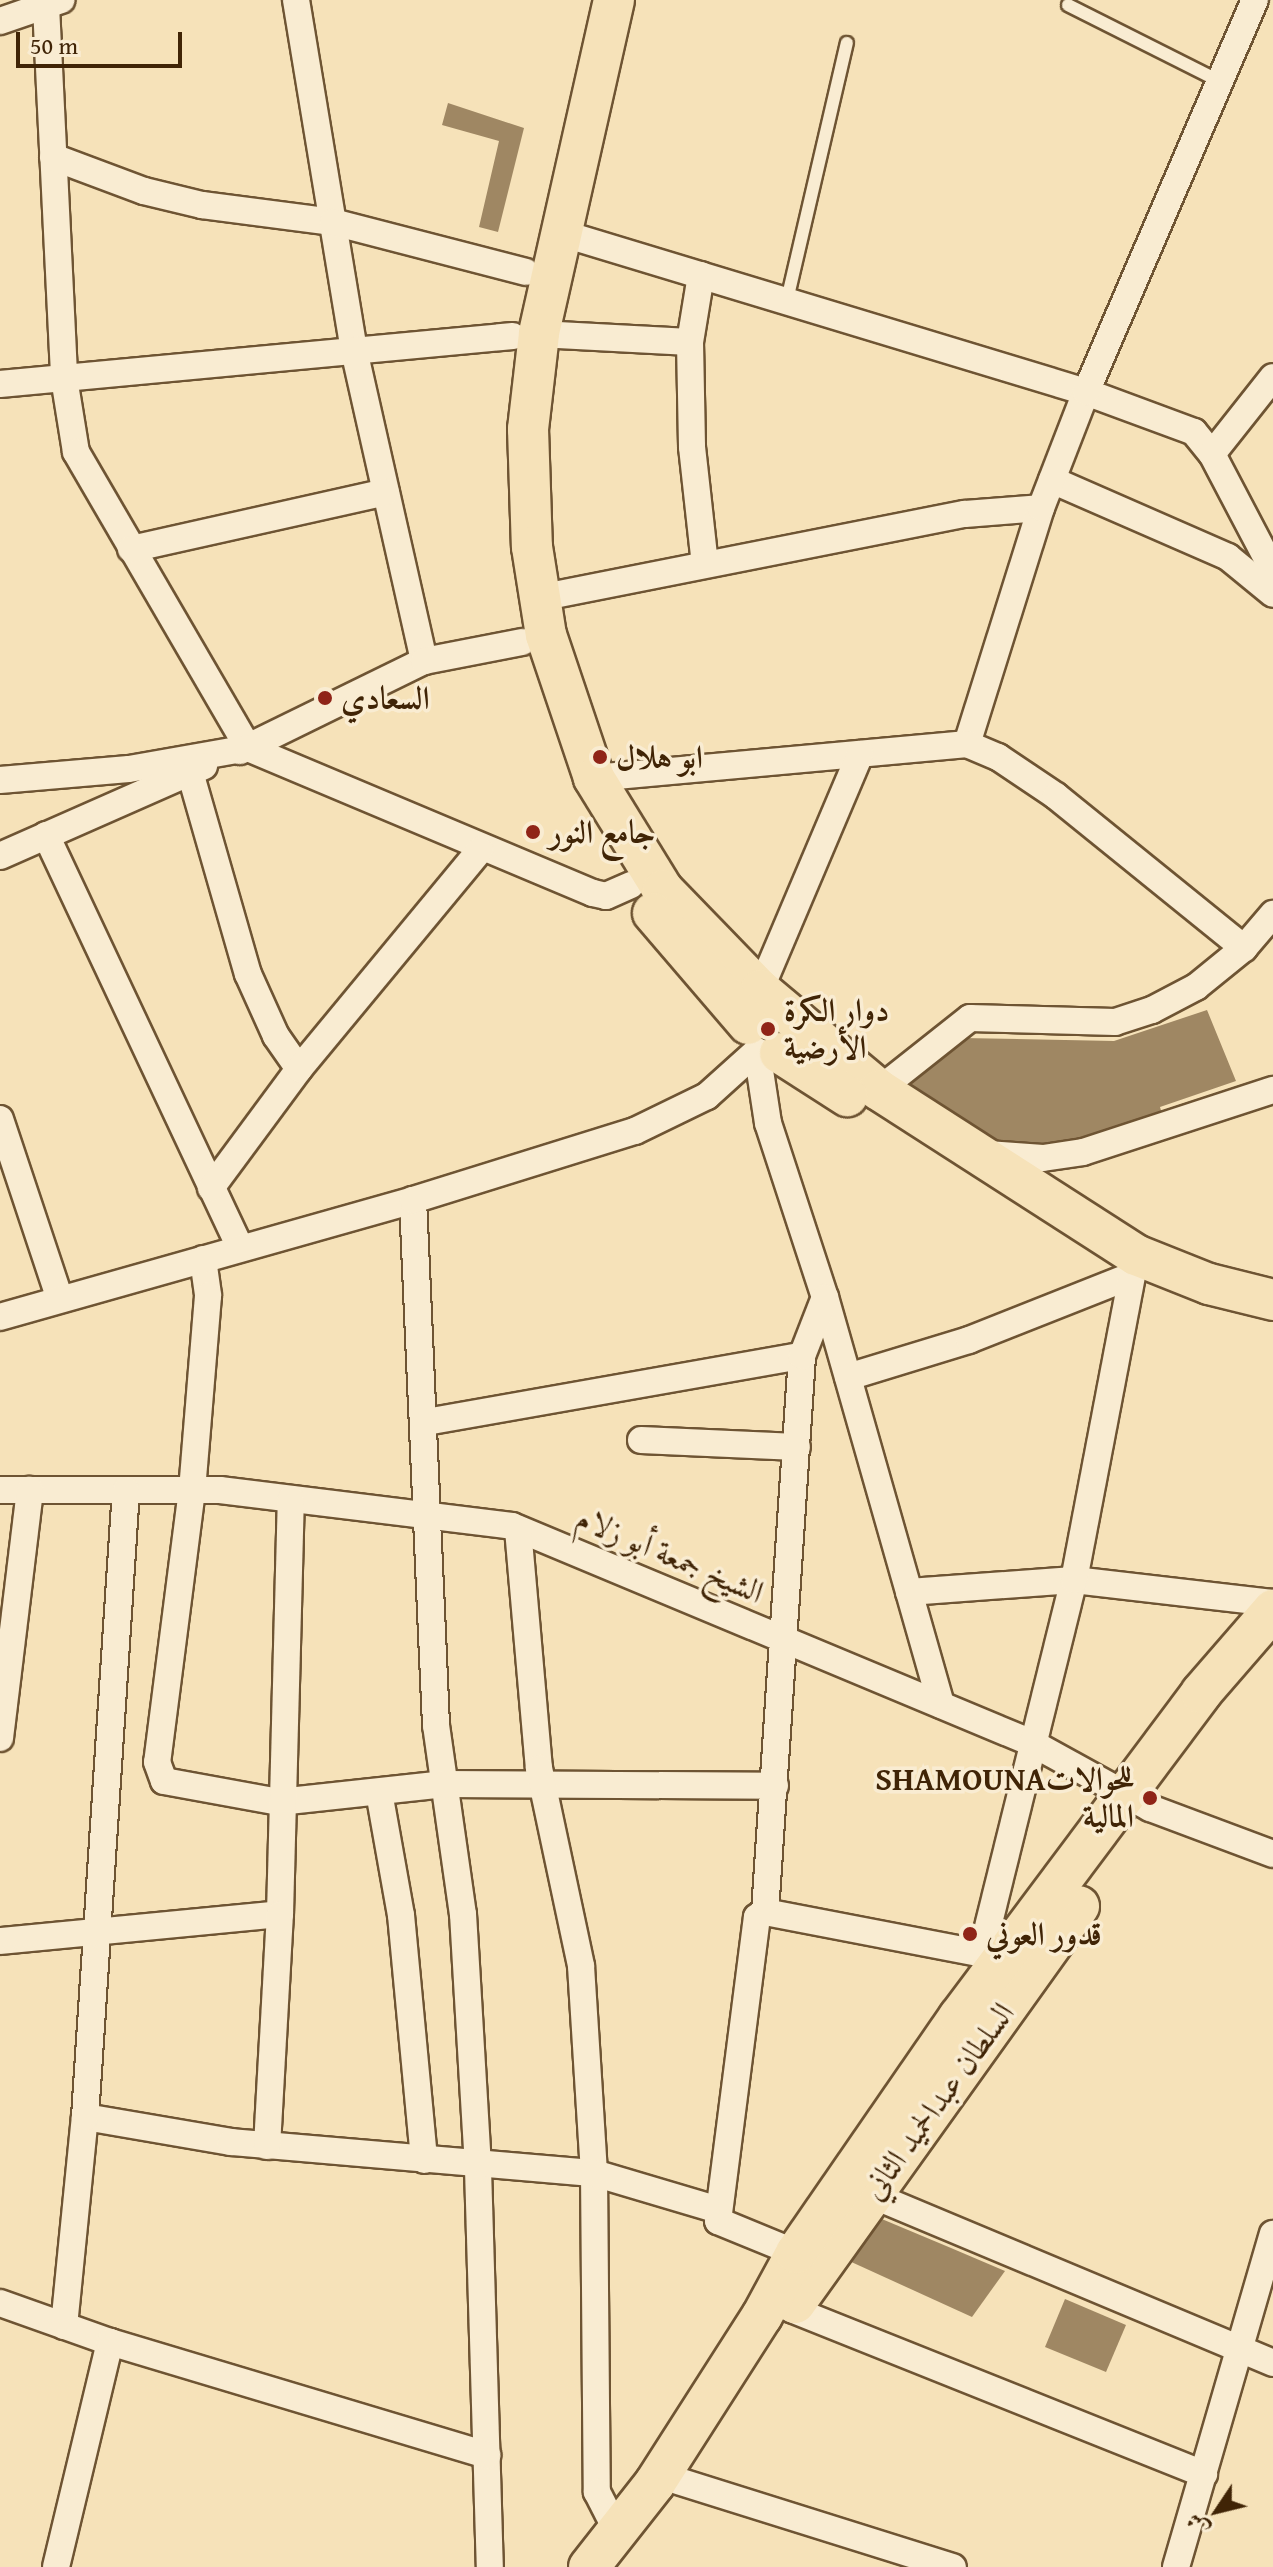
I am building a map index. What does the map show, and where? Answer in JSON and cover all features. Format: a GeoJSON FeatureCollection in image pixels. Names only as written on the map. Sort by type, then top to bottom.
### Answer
{"type":"FeatureCollection","features":[{"type":"Feature","properties":{"kind":"main road"},"geometry":{"type":"LineString","coordinates":[[587,0],[526,272],[526,335],[528,429],[539,598],[555,670],[594,778],[663,890],[766,1026],[879,1090],[1133,1265],[1273,1300]]}},
{"type":"Feature","properties":{"kind":"main road"},"geometry":{"type":"LineString","coordinates":[[614,0],[561,233],[526,335],[501,445],[507,550],[522,642],[572,782],[631,885],[766,1026],[1133,1265],[1201,1305],[1273,1324]]}},
{"type":"Feature","properties":{"kind":"main road"},"geometry":{"type":"LineString","coordinates":[[589,2567],[616,2549],[762,2316],[796,2253],[857,2188],[993,1955],[1138,1802],[1201,1693],[1273,1610]]}},
{"type":"Feature","properties":{"kind":"main road","name":"السلطان عبدالحميد الثاني"},"geometry":{"type":"LineString","coordinates":[[616,2549],[678,2481],[791,2309],[857,2188],[1138,1802],[1273,1642]]}},
{"type":"Feature","properties":{"kind":"street"},"geometry":{"type":"LineString","coordinates":[[296,0],[354,350],[424,661]]}},
{"type":"Feature","properties":{"kind":"street"},"geometry":{"type":"LineString","coordinates":[[967,744],[1041,508],[1086,392],[1255,0]]}},
{"type":"Feature","properties":{"kind":"street"},"geometry":{"type":"LineString","coordinates":[[0,21],[54,3],[53,157],[64,378],[82,467],[248,748]]}},
{"type":"Feature","properties":{"kind":"street"},"geometry":{"type":"LineString","coordinates":[[53,157],[173,198],[333,222],[526,272]]}},
{"type":"Feature","properties":{"kind":"street"},"geometry":{"type":"LineString","coordinates":[[561,233],[1086,392],[1194,432],[1212,454],[1273,570]]}},
{"type":"Feature","properties":{"kind":"street"},"geometry":{"type":"LineString","coordinates":[[701,275],[690,342],[692,447],[705,564]]}},
{"type":"Feature","properties":{"kind":"street"},"geometry":{"type":"LineString","coordinates":[[0,384],[526,335],[690,342]]}},
{"type":"Feature","properties":{"kind":"street"},"geometry":{"type":"LineString","coordinates":[[1212,454],[1273,377]]}},
{"type":"Feature","properties":{"kind":"street"},"geometry":{"type":"LineString","coordinates":[[1052,480],[1228,557],[1273,594]]}},
{"type":"Feature","properties":{"kind":"street"},"geometry":{"type":"LineString","coordinates":[[131,549],[386,492]]}},
{"type":"Feature","properties":{"kind":"street"},"geometry":{"type":"LineString","coordinates":[[539,598],[965,514],[1041,508]]}},
{"type":"Feature","properties":{"kind":"street"},"geometry":{"type":"LineString","coordinates":[[0,856],[248,748],[424,661],[522,642]]}},
{"type":"Feature","properties":{"kind":"street"},"geometry":{"type":"LineString","coordinates":[[594,778],[967,744],[998,757],[1056,796],[1244,948]]}},
{"type":"Feature","properties":{"kind":"street"},"geometry":{"type":"LineString","coordinates":[[0,780],[129,769],[248,748],[480,850],[600,895],[631,885]]}},
{"type":"Feature","properties":{"kind":"street"},"geometry":{"type":"LineString","coordinates":[[860,754],[766,1026],[768,1123],[825,1297],[941,1705]]}},
{"type":"Feature","properties":{"kind":"street"},"geometry":{"type":"LineString","coordinates":[[190,772],[248,974],[271,1026],[299,1069]]}},
{"type":"Feature","properties":{"kind":"street"},"geometry":{"type":"LineString","coordinates":[[46,835],[240,1248]]}},
{"type":"Feature","properties":{"kind":"street"},"geometry":{"type":"LineString","coordinates":[[211,1188],[299,1069],[480,850]]}},
{"type":"Feature","properties":{"kind":"street"},"geometry":{"type":"LineString","coordinates":[[879,1090],[970,1018],[1115,1022],[1196,987],[1244,948],[1273,914]]}},
{"type":"Feature","properties":{"kind":"street"},"geometry":{"type":"LineString","coordinates":[[0,1317],[413,1200],[679,1112],[707,1096],[766,1026]]}},
{"type":"Feature","properties":{"kind":"street"},"geometry":{"type":"LineString","coordinates":[[963,1149],[1009,1158],[1083,1152],[1273,1090]]}},
{"type":"Feature","properties":{"kind":"street"},"geometry":{"type":"LineString","coordinates":[[0,1119],[60,1299]]}},
{"type":"Feature","properties":{"kind":"street"},"geometry":{"type":"LineString","coordinates":[[413,1200],[431,1516],[436,1725],[463,1914],[478,2165],[490,2567]]}},
{"type":"Feature","properties":{"kind":"street"},"geometry":{"type":"LineString","coordinates":[[203,1259],[208,1296],[192,1490],[158,1775],[164,1781],[279,1802],[445,1784],[775,1786]]}},
{"type":"Feature","properties":{"kind":"street"},"geometry":{"type":"LineString","coordinates":[[848,1377],[969,1340],[1133,1265]]}},
{"type":"Feature","properties":{"kind":"street"},"geometry":{"type":"LineString","coordinates":[[796,2253],[718,2221],[757,1917],[765,1912],[993,1955],[1032,1743],[1074,1580],[1133,1265]]}},
{"type":"Feature","properties":{"kind":"street"},"geometry":{"type":"LineString","coordinates":[[765,1912],[802,1356],[825,1297]]}},
{"type":"Feature","properties":{"kind":"street"},"geometry":{"type":"LineString","coordinates":[[426,1422],[802,1356]]}},
{"type":"Feature","properties":{"kind":"street"},"geometry":{"type":"LineString","coordinates":[[641,1440],[797,1447]]}},
{"type":"Feature","properties":{"kind":"street","name":"الشيخ جمعة أبو زلام"},"geometry":{"type":"LineString","coordinates":[[0,1490],[192,1490],[291,1499],[518,1529],[1032,1743],[1138,1802],[1273,1854]]}},
{"type":"Feature","properties":{"kind":"street"},"geometry":{"type":"LineString","coordinates":[[0,1738],[30,1490]]}},
{"type":"Feature","properties":{"kind":"street"},"geometry":{"type":"LineString","coordinates":[[64,2326],[85,2117],[94,1933],[126,1490]]}},
{"type":"Feature","properties":{"kind":"street"},"geometry":{"type":"LineString","coordinates":[[267,2146],[280,1914],[279,1802],[291,1499]]}},
{"type":"Feature","properties":{"kind":"street"},"geometry":{"type":"LineString","coordinates":[[518,1529],[542,1783],[581,1966],[594,2173],[597,2492],[616,2549]]}},
{"type":"Feature","properties":{"kind":"street"},"geometry":{"type":"LineString","coordinates":[[909,1592],[1074,1580],[1273,1603]]}},
{"type":"Feature","properties":{"kind":"street"},"geometry":{"type":"LineString","coordinates":[[379,1792],[401,1915],[424,2160]]}},
{"type":"Feature","properties":{"kind":"street"},"geometry":{"type":"LineString","coordinates":[[0,1941],[280,1914]]}},
{"type":"Feature","properties":{"kind":"street"},"geometry":{"type":"LineString","coordinates":[[85,2117],[267,2146],[594,2173],[719,2210]]}},
{"type":"Feature","properties":{"kind":"street"},"geometry":{"type":"LineString","coordinates":[[857,2188],[1273,2363]]}},
{"type":"Feature","properties":{"kind":"street"},"geometry":{"type":"LineString","coordinates":[[1176,2567],[1273,2234]]}},
{"type":"Feature","properties":{"kind":"street"},"geometry":{"type":"LineString","coordinates":[[0,2303],[110,2342],[487,2455]]}},
{"type":"Feature","properties":{"kind":"street"},"geometry":{"type":"LineString","coordinates":[[791,2309],[1204,2474]]}},
{"type":"Feature","properties":{"kind":"street"},"geometry":{"type":"LineString","coordinates":[[56,2567],[110,2342]]}},
{"type":"Feature","properties":{"kind":"street"},"geometry":{"type":"LineString","coordinates":[[678,2481],[953,2567]]}},
{"type":"Feature","properties":{"kind":"lane"},"geometry":{"type":"LineString","coordinates":[[1068,5],[1219,81]]}},
{"type":"Feature","properties":{"kind":"lane"},"geometry":{"type":"LineString","coordinates":[[787,300],[847,43]]}},
{"type":"Feature","properties":{"kind":"building"},"geometry":{"type":"Polygon","coordinates":[[[448,103],[524,128],[498,232],[479,227],[499,141],[442,125],[448,103]]]}},
{"type":"Feature","properties":{"kind":"building"},"geometry":{"type":"Polygon","coordinates":[[[1207,1010],[1236,1081],[1160,1107],[1162,1114],[1097,1134],[1055,1144],[974,1140],[897,1089],[963,1038],[1114,1041],[1207,1010]]]}},
{"type":"Feature","properties":{"kind":"building"},"geometry":{"type":"Polygon","coordinates":[[[877,2217],[1005,2271],[972,2317],[847,2260],[877,2217]]]}},
{"type":"Feature","properties":{"kind":"building"},"geometry":{"type":"Polygon","coordinates":[[[1065,2299],[1126,2325],[1106,2372],[1045,2347],[1065,2299]]]}},
{"type":"Feature","properties":{"kind":"place","name":"السعادي"},"geometry":{"type":"Point","coordinates":[325,698]}},
{"type":"Feature","properties":{"kind":"place","name":"ابو هلال"},"geometry":{"type":"Point","coordinates":[600,757]}},
{"type":"Feature","properties":{"kind":"place","name":"جامع النور"},"geometry":{"type":"Point","coordinates":[533,832]}},
{"type":"Feature","properties":{"kind":"place","name":"دوار الكرة الأرضية"},"geometry":{"type":"Point","coordinates":[768,1029]}},
{"type":"Feature","properties":{"kind":"place","name":"SHAMOUNAللحوالات المالية"},"geometry":{"type":"Point","coordinates":[1150,1798]}},
{"type":"Feature","properties":{"kind":"place","name":"قدور العوني"},"geometry":{"type":"Point","coordinates":[970,1934]}}]}
